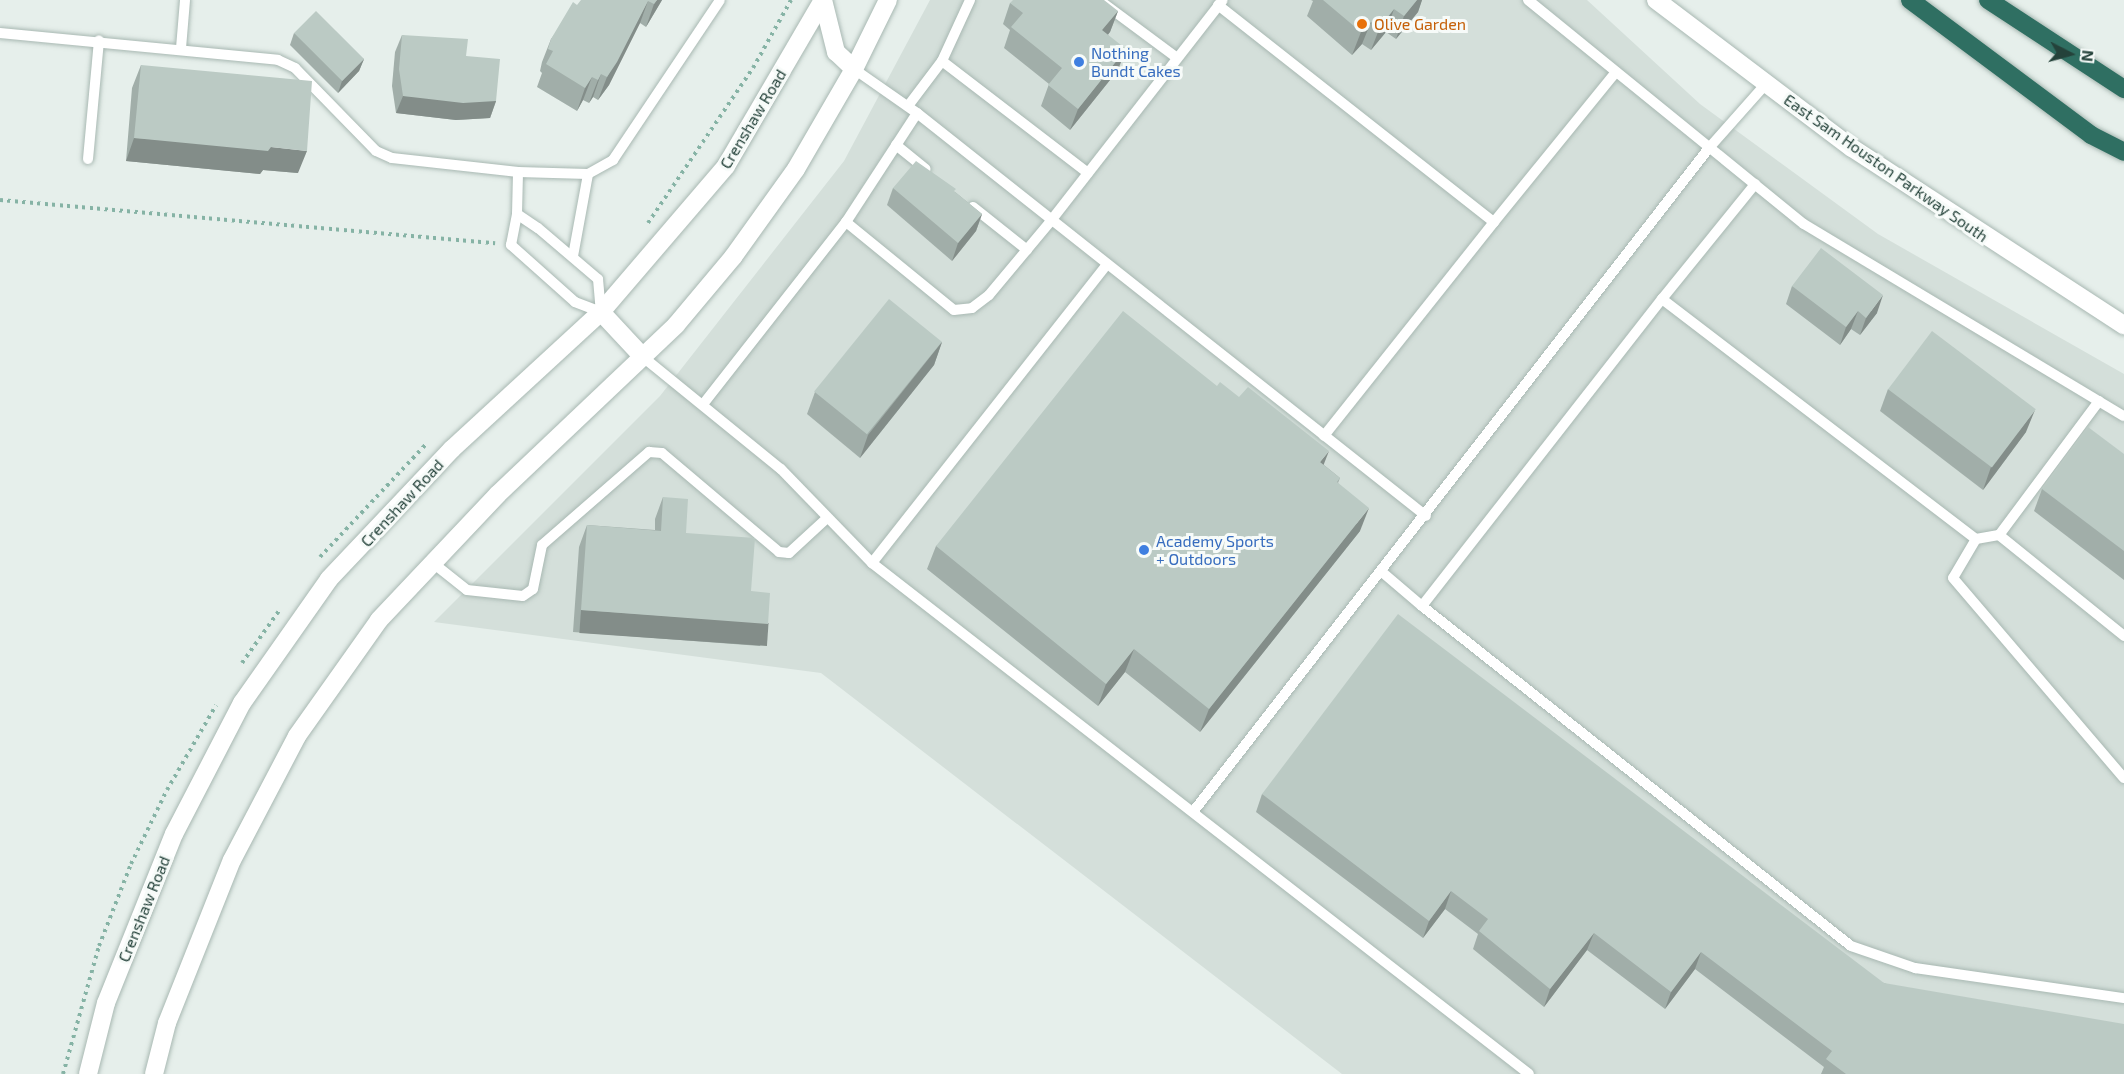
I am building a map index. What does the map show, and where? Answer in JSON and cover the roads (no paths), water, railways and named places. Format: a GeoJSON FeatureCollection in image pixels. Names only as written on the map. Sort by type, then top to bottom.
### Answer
{"type":"FeatureCollection","features":[{"type":"Feature","properties":{"kind":"highway"},"geometry":{"type":"LineString","coordinates":[[1910,0],[2091,135],[2124,153]]}},
{"type":"Feature","properties":{"kind":"highway"},"geometry":{"type":"LineString","coordinates":[[1988,0],[2124,89]]}},
{"type":"Feature","properties":{"kind":"main road"},"geometry":{"type":"LineString","coordinates":[[823,0],[836,52],[854,69]]}},
{"type":"Feature","properties":{"kind":"main road","name":"Crenshaw Road"},"geometry":{"type":"LineString","coordinates":[[88,1074],[106,1003],[174,834],[242,703],[329,579],[452,449],[601,312],[726,166],[823,0]]}},
{"type":"Feature","properties":{"kind":"main road"},"geometry":{"type":"LineString","coordinates":[[154,1074],[167,1023],[232,860],[297,736],[379,620],[498,494],[676,325],[733,257],[796,169],[854,69],[888,0]]}},
{"type":"Feature","properties":{"kind":"main road","name":"East Sam Houston Parkway South"},"geometry":{"type":"LineString","coordinates":[[1656,0],[1765,85],[1852,148],[2124,325]]}},
{"type":"Feature","properties":{"kind":"main road"},"geometry":{"type":"LineString","coordinates":[[601,312],[644,357]]}},
{"type":"Feature","properties":{"kind":"lane"},"geometry":{"type":"LineString","coordinates":[[181,48],[185,0]]}},
{"type":"Feature","properties":{"kind":"lane"},"geometry":{"type":"LineString","coordinates":[[0,33],[181,48],[278,60],[295,68],[376,152],[392,158],[518,172],[588,174],[613,160],[720,0]]}},
{"type":"Feature","properties":{"kind":"lane"},"geometry":{"type":"LineString","coordinates":[[704,403],[846,222],[896,145],[913,110],[942,61],[970,0]]}},
{"type":"Feature","properties":{"kind":"lane"},"geometry":{"type":"LineString","coordinates":[[1099,0],[1177,58]]}},
{"type":"Feature","properties":{"kind":"lane"},"geometry":{"type":"LineString","coordinates":[[1528,0],[1804,224],[2124,416]]}},
{"type":"Feature","properties":{"kind":"lane"},"geometry":{"type":"LineString","coordinates":[[846,222],[954,310],[972,308],[989,295],[1050,222],[1220,3],[1494,222]]}},
{"type":"Feature","properties":{"kind":"lane"},"geometry":{"type":"LineString","coordinates":[[88,159],[99,41]]}},
{"type":"Feature","properties":{"kind":"lane"},"geometry":{"type":"LineString","coordinates":[[942,61],[1088,173]]}},
{"type":"Feature","properties":{"kind":"lane"},"geometry":{"type":"LineString","coordinates":[[854,69],[913,110],[1050,222],[1426,516]]}},
{"type":"Feature","properties":{"kind":"lane"},"geometry":{"type":"LineString","coordinates":[[1324,436],[1616,72]]}},
{"type":"Feature","properties":{"kind":"lane"},"geometry":{"type":"LineString","coordinates":[[1193,812],[1426,516],[1708,148],[1765,85]]}},
{"type":"Feature","properties":{"kind":"lane"},"geometry":{"type":"LineString","coordinates":[[896,145],[933,175]]}},
{"type":"Feature","properties":{"kind":"lane"},"geometry":{"type":"LineString","coordinates":[[517,214],[573,256],[598,279],[601,312],[575,302],[511,245],[517,214],[518,172]]}},
{"type":"Feature","properties":{"kind":"lane"},"geometry":{"type":"LineString","coordinates":[[573,256],[588,174]]}},
{"type":"Feature","properties":{"kind":"lane"},"geometry":{"type":"LineString","coordinates":[[1422,606],[1662,298],[1755,184]]}},
{"type":"Feature","properties":{"kind":"lane"},"geometry":{"type":"LineString","coordinates":[[961,198],[1027,250]]}},
{"type":"Feature","properties":{"kind":"lane"},"geometry":{"type":"LineString","coordinates":[[872,563],[1106,266]]}},
{"type":"Feature","properties":{"kind":"lane"},"geometry":{"type":"LineString","coordinates":[[1662,298],[1976,539],[1999,535],[2099,401]]}},
{"type":"Feature","properties":{"kind":"lane"},"geometry":{"type":"LineString","coordinates":[[644,357],[704,403],[781,470],[826,519],[872,563],[1529,1074]]}},
{"type":"Feature","properties":{"kind":"lane"},"geometry":{"type":"LineString","coordinates":[[433,563],[467,590],[524,596],[533,589],[542,545],[649,452],[662,453],[779,552],[789,553],[826,519]]}},
{"type":"Feature","properties":{"kind":"lane"},"geometry":{"type":"LineString","coordinates":[[1999,535],[2124,636]]}},
{"type":"Feature","properties":{"kind":"lane"},"geometry":{"type":"LineString","coordinates":[[1976,539],[1953,578],[2124,778]]}},
{"type":"Feature","properties":{"kind":"lane"},"geometry":{"type":"LineString","coordinates":[[1382,572],[1851,946],[1915,968],[2124,998]]}},
{"type":"Feature","properties":{"kind":"place","name":"Olive Garden"},"geometry":{"type":"Point","coordinates":[1362,24]}},
{"type":"Feature","properties":{"kind":"place","name":"Nothing Bundt Cakes"},"geometry":{"type":"Point","coordinates":[1079,62]}},
{"type":"Feature","properties":{"kind":"place","name":"Academy Sports + Outdoors"},"geometry":{"type":"Point","coordinates":[1144,550]}}]}
